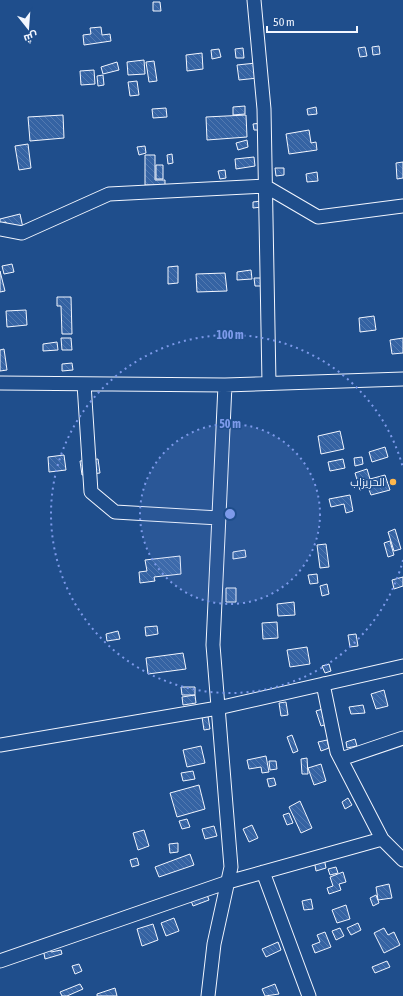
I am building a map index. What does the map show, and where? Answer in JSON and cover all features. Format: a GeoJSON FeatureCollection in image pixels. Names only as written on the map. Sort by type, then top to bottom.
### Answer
{"type":"FeatureCollection","features":[{"type":"Feature","properties":{"kind":"street"},"geometry":{"type":"LineString","coordinates":[[254,0],[264,109],[269,384]]}},
{"type":"Feature","properties":{"kind":"street"},"geometry":{"type":"LineString","coordinates":[[0,230],[22,233],[109,194],[265,186],[318,217],[403,206]]}},
{"type":"Feature","properties":{"kind":"street"},"geometry":{"type":"LineString","coordinates":[[0,383],[225,385],[403,379]]}},
{"type":"Feature","properties":{"kind":"street"},"geometry":{"type":"LineString","coordinates":[[84,384],[91,492],[116,512],[219,518]]}},
{"type":"Feature","properties":{"kind":"street"},"geometry":{"type":"LineString","coordinates":[[208,996],[214,944],[231,867],[213,645],[225,385]]}},
{"type":"Feature","properties":{"kind":"street"},"geometry":{"type":"LineString","coordinates":[[0,745],[218,708],[403,666]]}},
{"type":"Feature","properties":{"kind":"street"},"geometry":{"type":"LineString","coordinates":[[324,684],[337,752],[382,839],[403,860]]}},
{"type":"Feature","properties":{"kind":"street"},"geometry":{"type":"LineString","coordinates":[[341,759],[403,738]]}},
{"type":"Feature","properties":{"kind":"street"},"geometry":{"type":"LineString","coordinates":[[0,961],[228,882],[382,839]]}},
{"type":"Feature","properties":{"kind":"street"},"geometry":{"type":"LineString","coordinates":[[263,872],[309,996]]}},
{"type":"Feature","properties":{"kind":"building"},"geometry":{"type":"Polygon","coordinates":[[[153,2],[160,2],[161,11],[153,11],[153,2]]]}},
{"type":"Feature","properties":{"kind":"building"},"geometry":{"type":"Polygon","coordinates":[[[101,27],[102,35],[110,34],[111,41],[84,45],[83,35],[91,34],[90,28],[101,27]]]}},
{"type":"Feature","properties":{"kind":"building"},"geometry":{"type":"Polygon","coordinates":[[[379,46],[380,54],[373,55],[372,47],[379,46]]]}},
{"type":"Feature","properties":{"kind":"building"},"geometry":{"type":"Polygon","coordinates":[[[365,47],[367,56],[360,57],[358,48],[365,47]]]}},
{"type":"Feature","properties":{"kind":"building"},"geometry":{"type":"Polygon","coordinates":[[[243,48],[244,58],[236,58],[235,49],[243,48]]]}},
{"type":"Feature","properties":{"kind":"building"},"geometry":{"type":"Polygon","coordinates":[[[219,49],[221,57],[212,59],[211,50],[219,49]]]}},
{"type":"Feature","properties":{"kind":"building"},"geometry":{"type":"Polygon","coordinates":[[[202,53],[203,69],[187,71],[186,55],[202,53]]]}},
{"type":"Feature","properties":{"kind":"building"},"geometry":{"type":"Polygon","coordinates":[[[144,60],[145,74],[128,75],[127,62],[144,60]]]}},
{"type":"Feature","properties":{"kind":"building"},"geometry":{"type":"Polygon","coordinates":[[[154,61],[157,81],[149,82],[146,62],[154,61]]]}},
{"type":"Feature","properties":{"kind":"building"},"geometry":{"type":"Polygon","coordinates":[[[117,62],[119,70],[103,74],[101,67],[117,62]]]}},
{"type":"Feature","properties":{"kind":"building"},"geometry":{"type":"Polygon","coordinates":[[[256,63],[258,78],[239,80],[237,65],[256,63]]]}},
{"type":"Feature","properties":{"kind":"building"},"geometry":{"type":"Polygon","coordinates":[[[94,70],[95,84],[81,85],[80,71],[94,70]]]}},
{"type":"Feature","properties":{"kind":"building"},"geometry":{"type":"Polygon","coordinates":[[[103,75],[104,85],[98,86],[97,76],[103,75]]]}},
{"type":"Feature","properties":{"kind":"building"},"geometry":{"type":"Polygon","coordinates":[[[137,81],[139,95],[130,96],[128,82],[137,81]]]}},
{"type":"Feature","properties":{"kind":"building"},"geometry":{"type":"Polygon","coordinates":[[[245,106],[245,114],[233,115],[233,107],[245,106]]]}},
{"type":"Feature","properties":{"kind":"building"},"geometry":{"type":"Polygon","coordinates":[[[316,107],[317,114],[308,115],[307,109],[316,107]]]}},
{"type":"Feature","properties":{"kind":"building"},"geometry":{"type":"Polygon","coordinates":[[[166,108],[167,117],[153,118],[152,109],[166,108]]]}},
{"type":"Feature","properties":{"kind":"building"},"geometry":{"type":"Polygon","coordinates":[[[63,115],[64,138],[30,141],[28,117],[63,115]]]}},
{"type":"Feature","properties":{"kind":"building"},"geometry":{"type":"Polygon","coordinates":[[[246,115],[247,137],[207,140],[206,117],[246,115]]]}},
{"type":"Feature","properties":{"kind":"building"},"geometry":{"type":"Polygon","coordinates":[[[261,123],[262,130],[254,130],[253,124],[261,123]]]}},
{"type":"Feature","properties":{"kind":"building"},"geometry":{"type":"Polygon","coordinates":[[[309,130],[311,143],[316,142],[317,150],[289,154],[286,134],[309,130]]]}},
{"type":"Feature","properties":{"kind":"building"},"geometry":{"type":"Polygon","coordinates":[[[247,140],[248,147],[238,150],[236,143],[247,140]]]}},
{"type":"Feature","properties":{"kind":"building"},"geometry":{"type":"Polygon","coordinates":[[[28,144],[31,168],[19,170],[15,146],[28,144]]]}},
{"type":"Feature","properties":{"kind":"building"},"geometry":{"type":"Polygon","coordinates":[[[145,146],[146,153],[139,155],[137,147],[145,146]]]}},
{"type":"Feature","properties":{"kind":"building"},"geometry":{"type":"Polygon","coordinates":[[[172,154],[173,163],[168,164],[167,155],[172,154]]]}},
{"type":"Feature","properties":{"kind":"building"},"geometry":{"type":"Polygon","coordinates":[[[145,155],[155,155],[155,180],[165,180],[165,185],[145,185],[145,155]]]}},
{"type":"Feature","properties":{"kind":"building"},"geometry":{"type":"Polygon","coordinates":[[[254,157],[255,166],[236,169],[235,159],[254,157]]]}},
{"type":"Feature","properties":{"kind":"building"},"geometry":{"type":"Polygon","coordinates":[[[403,162],[403,178],[397,179],[396,163],[403,162]]]}},
{"type":"Feature","properties":{"kind":"building"},"geometry":{"type":"Polygon","coordinates":[[[156,165],[163,165],[163,179],[156,179],[156,165]]]}},
{"type":"Feature","properties":{"kind":"building"},"geometry":{"type":"Polygon","coordinates":[[[275,168],[284,168],[284,175],[276,176],[275,168]]]}},
{"type":"Feature","properties":{"kind":"building"},"geometry":{"type":"Polygon","coordinates":[[[225,170],[226,178],[220,179],[218,171],[225,170]]]}},
{"type":"Feature","properties":{"kind":"building"},"geometry":{"type":"Polygon","coordinates":[[[317,172],[318,181],[307,182],[306,174],[317,172]]]}},
{"type":"Feature","properties":{"kind":"building"},"geometry":{"type":"Polygon","coordinates":[[[261,201],[262,207],[253,208],[253,202],[261,201]]]}},
{"type":"Feature","properties":{"kind":"building"},"geometry":{"type":"Polygon","coordinates":[[[20,214],[23,228],[9,232],[6,222],[0,223],[0,219],[20,214]]]}},
{"type":"Feature","properties":{"kind":"building"},"geometry":{"type":"Polygon","coordinates":[[[12,264],[14,272],[4,274],[2,266],[12,264]]]}},
{"type":"Feature","properties":{"kind":"building"},"geometry":{"type":"Polygon","coordinates":[[[178,266],[178,283],[168,284],[168,267],[178,266]]]}},
{"type":"Feature","properties":{"kind":"building"},"geometry":{"type":"Polygon","coordinates":[[[251,270],[252,279],[237,280],[237,272],[251,270]]]}},
{"type":"Feature","properties":{"kind":"building"},"geometry":{"type":"Polygon","coordinates":[[[0,271],[5,291],[0,292],[0,271]]]}},
{"type":"Feature","properties":{"kind":"building"},"geometry":{"type":"Polygon","coordinates":[[[225,273],[227,291],[197,292],[196,274],[225,273]]]}},
{"type":"Feature","properties":{"kind":"building"},"geometry":{"type":"Polygon","coordinates":[[[254,278],[264,278],[264,286],[255,286],[254,278]]]}},
{"type":"Feature","properties":{"kind":"building"},"geometry":{"type":"Polygon","coordinates":[[[57,297],[71,297],[72,334],[62,334],[61,306],[57,306],[57,297]]]}},
{"type":"Feature","properties":{"kind":"building"},"geometry":{"type":"Polygon","coordinates":[[[26,310],[27,325],[7,327],[6,311],[26,310]]]}},
{"type":"Feature","properties":{"kind":"building"},"geometry":{"type":"Polygon","coordinates":[[[374,316],[376,330],[360,332],[359,318],[374,316]]]}},
{"type":"Feature","properties":{"kind":"building"},"geometry":{"type":"Polygon","coordinates":[[[61,338],[71,338],[72,350],[62,350],[61,338]]]}},
{"type":"Feature","properties":{"kind":"building"},"geometry":{"type":"Polygon","coordinates":[[[403,338],[403,353],[392,354],[390,340],[403,338]]]}},
{"type":"Feature","properties":{"kind":"building"},"geometry":{"type":"Polygon","coordinates":[[[57,342],[58,350],[43,351],[43,344],[57,342]]]}},
{"type":"Feature","properties":{"kind":"building"},"geometry":{"type":"Polygon","coordinates":[[[4,349],[7,370],[0,371],[0,350],[4,349]]]}},
{"type":"Feature","properties":{"kind":"building"},"geometry":{"type":"Polygon","coordinates":[[[72,363],[73,370],[62,371],[62,364],[72,363]]]}},
{"type":"Feature","properties":{"kind":"building"},"geometry":{"type":"Polygon","coordinates":[[[340,431],[344,449],[321,454],[318,436],[340,431]]]}},
{"type":"Feature","properties":{"kind":"building"},"geometry":{"type":"Polygon","coordinates":[[[385,447],[388,457],[372,462],[369,452],[385,447]]]}},
{"type":"Feature","properties":{"kind":"building"},"geometry":{"type":"Polygon","coordinates":[[[64,455],[66,470],[49,472],[48,457],[64,455]]]}},
{"type":"Feature","properties":{"kind":"building"},"geometry":{"type":"Polygon","coordinates":[[[362,457],[363,464],[355,466],[354,458],[362,457]]]}},
{"type":"Feature","properties":{"kind":"building"},"geometry":{"type":"Polygon","coordinates":[[[98,459],[100,473],[82,475],[80,461],[98,459]]]}},
{"type":"Feature","properties":{"kind":"building"},"geometry":{"type":"Polygon","coordinates":[[[343,459],[345,468],[330,471],[328,462],[343,459]]]}},
{"type":"Feature","properties":{"kind":"building"},"geometry":{"type":"Polygon","coordinates":[[[367,469],[370,479],[385,475],[390,490],[371,495],[368,487],[360,490],[355,473],[367,469]]]}},
{"type":"Feature","properties":{"kind":"building"},"geometry":{"type":"Polygon","coordinates":[[[350,495],[353,511],[346,513],[344,504],[331,507],[329,499],[350,495]]]}},
{"type":"Feature","properties":{"kind":"building"},"geometry":{"type":"Polygon","coordinates":[[[395,529],[401,549],[394,551],[388,532],[395,529]]]}},
{"type":"Feature","properties":{"kind":"building"},"geometry":{"type":"Polygon","coordinates":[[[390,541],[394,555],[388,557],[384,543],[390,541]]]}},
{"type":"Feature","properties":{"kind":"building"},"geometry":{"type":"Polygon","coordinates":[[[326,544],[329,567],[320,568],[317,545],[326,544]]]}},
{"type":"Feature","properties":{"kind":"building"},"geometry":{"type":"Polygon","coordinates":[[[245,550],[246,557],[233,559],[233,552],[245,550]]]}},
{"type":"Feature","properties":{"kind":"building"},"geometry":{"type":"Polygon","coordinates":[[[180,556],[181,574],[154,577],[155,581],[140,583],[139,572],[147,571],[145,560],[180,556]]]}},
{"type":"Feature","properties":{"kind":"building"},"geometry":{"type":"Polygon","coordinates":[[[317,574],[318,583],[310,584],[308,575],[317,574]]]}},
{"type":"Feature","properties":{"kind":"building"},"geometry":{"type":"Polygon","coordinates":[[[403,577],[403,586],[394,589],[392,580],[403,577]]]}},
{"type":"Feature","properties":{"kind":"building"},"geometry":{"type":"Polygon","coordinates":[[[327,584],[329,594],[322,596],[320,586],[327,584]]]}},
{"type":"Feature","properties":{"kind":"building"},"geometry":{"type":"Polygon","coordinates":[[[226,588],[236,588],[236,602],[226,602],[226,588]]]}},
{"type":"Feature","properties":{"kind":"building"},"geometry":{"type":"Polygon","coordinates":[[[294,602],[295,615],[278,616],[277,604],[294,602]]]}},
{"type":"Feature","properties":{"kind":"building"},"geometry":{"type":"Polygon","coordinates":[[[277,622],[278,638],[263,639],[262,623],[277,622]]]}},
{"type":"Feature","properties":{"kind":"building"},"geometry":{"type":"Polygon","coordinates":[[[157,626],[158,634],[146,636],[145,627],[157,626]]]}},
{"type":"Feature","properties":{"kind":"building"},"geometry":{"type":"Polygon","coordinates":[[[118,631],[120,639],[107,641],[106,634],[118,631]]]}},
{"type":"Feature","properties":{"kind":"building"},"geometry":{"type":"Polygon","coordinates":[[[356,634],[358,646],[350,647],[348,635],[356,634]]]}},
{"type":"Feature","properties":{"kind":"building"},"geometry":{"type":"Polygon","coordinates":[[[307,647],[310,664],[290,667],[287,650],[307,647]]]}},
{"type":"Feature","properties":{"kind":"building"},"geometry":{"type":"Polygon","coordinates":[[[183,653],[186,669],[148,674],[146,658],[183,653]]]}},
{"type":"Feature","properties":{"kind":"building"},"geometry":{"type":"Polygon","coordinates":[[[329,664],[331,671],[325,673],[322,666],[329,664]]]}},
{"type":"Feature","properties":{"kind":"building"},"geometry":{"type":"Polygon","coordinates":[[[181,687],[195,687],[195,695],[182,695],[181,687]]]}},
{"type":"Feature","properties":{"kind":"building"},"geometry":{"type":"Polygon","coordinates":[[[384,690],[388,706],[376,709],[371,694],[384,690]]]}},
{"type":"Feature","properties":{"kind":"building"},"geometry":{"type":"Polygon","coordinates":[[[195,695],[196,703],[183,705],[182,697],[195,695]]]}},
{"type":"Feature","properties":{"kind":"building"},"geometry":{"type":"Polygon","coordinates":[[[286,702],[288,715],[281,716],[279,703],[286,702]]]}},
{"type":"Feature","properties":{"kind":"building"},"geometry":{"type":"Polygon","coordinates":[[[363,705],[365,713],[351,714],[349,707],[363,705]]]}},
{"type":"Feature","properties":{"kind":"building"},"geometry":{"type":"Polygon","coordinates":[[[329,707],[334,722],[321,726],[316,711],[329,707]]]}},
{"type":"Feature","properties":{"kind":"building"},"geometry":{"type":"Polygon","coordinates":[[[208,716],[210,729],[204,730],[202,717],[208,716]]]}},
{"type":"Feature","properties":{"kind":"building"},"geometry":{"type":"Polygon","coordinates":[[[292,735],[298,751],[293,753],[287,737],[292,735]]]}},
{"type":"Feature","properties":{"kind":"building"},"geometry":{"type":"Polygon","coordinates":[[[355,739],[357,746],[347,748],[346,742],[355,739]]]}},
{"type":"Feature","properties":{"kind":"building"},"geometry":{"type":"Polygon","coordinates":[[[327,740],[329,748],[321,751],[318,742],[327,740]]]}},
{"type":"Feature","properties":{"kind":"building"},"geometry":{"type":"Polygon","coordinates":[[[201,746],[205,763],[187,767],[183,750],[201,746]]]}},
{"type":"Feature","properties":{"kind":"building"},"geometry":{"type":"Polygon","coordinates":[[[266,756],[269,772],[262,773],[261,767],[249,769],[247,760],[266,756]]]}},
{"type":"Feature","properties":{"kind":"building"},"geometry":{"type":"Polygon","coordinates":[[[307,758],[308,774],[302,774],[301,759],[307,758]]]}},
{"type":"Feature","properties":{"kind":"building"},"geometry":{"type":"Polygon","coordinates":[[[269,761],[276,761],[277,769],[270,770],[269,761]]]}},
{"type":"Feature","properties":{"kind":"building"},"geometry":{"type":"Polygon","coordinates":[[[321,764],[326,781],[314,785],[308,768],[321,764]]]}},
{"type":"Feature","properties":{"kind":"building"},"geometry":{"type":"Polygon","coordinates":[[[193,771],[195,779],[183,781],[181,773],[193,771]]]}},
{"type":"Feature","properties":{"kind":"building"},"geometry":{"type":"Polygon","coordinates":[[[274,778],[276,785],[269,787],[267,779],[274,778]]]}},
{"type":"Feature","properties":{"kind":"building"},"geometry":{"type":"Polygon","coordinates":[[[199,785],[205,809],[177,817],[170,793],[199,785]]]}},
{"type":"Feature","properties":{"kind":"building"},"geometry":{"type":"Polygon","coordinates":[[[348,798],[352,805],[345,809],[342,802],[348,798]]]}},
{"type":"Feature","properties":{"kind":"building"},"geometry":{"type":"Polygon","coordinates":[[[300,801],[312,828],[301,833],[289,807],[300,801]]]}},
{"type":"Feature","properties":{"kind":"building"},"geometry":{"type":"Polygon","coordinates":[[[289,813],[293,823],[287,825],[283,815],[289,813]]]}},
{"type":"Feature","properties":{"kind":"building"},"geometry":{"type":"Polygon","coordinates":[[[187,819],[190,827],[182,829],[179,821],[187,819]]]}},
{"type":"Feature","properties":{"kind":"building"},"geometry":{"type":"Polygon","coordinates":[[[252,825],[258,838],[249,842],[243,829],[252,825]]]}},
{"type":"Feature","properties":{"kind":"building"},"geometry":{"type":"Polygon","coordinates":[[[214,826],[217,836],[205,839],[202,829],[214,826]]]}},
{"type":"Feature","properties":{"kind":"building"},"geometry":{"type":"Polygon","coordinates":[[[144,830],[149,846],[138,850],[133,833],[144,830]]]}},
{"type":"Feature","properties":{"kind":"building"},"geometry":{"type":"Polygon","coordinates":[[[178,843],[178,852],[170,853],[169,844],[178,843]]]}},
{"type":"Feature","properties":{"kind":"building"},"geometry":{"type":"Polygon","coordinates":[[[190,854],[194,865],[159,877],[155,867],[190,854]]]}},
{"type":"Feature","properties":{"kind":"building"},"geometry":{"type":"Polygon","coordinates":[[[137,858],[139,865],[132,867],[130,860],[137,858]]]}},
{"type":"Feature","properties":{"kind":"building"},"geometry":{"type":"Polygon","coordinates":[[[324,858],[326,868],[316,871],[314,860],[324,858]]]}},
{"type":"Feature","properties":{"kind":"building"},"geometry":{"type":"Polygon","coordinates":[[[336,867],[338,873],[330,875],[328,869],[336,867]]]}},
{"type":"Feature","properties":{"kind":"building"},"geometry":{"type":"Polygon","coordinates":[[[343,872],[346,882],[339,884],[341,890],[329,894],[327,888],[333,886],[330,877],[343,872]]]}},
{"type":"Feature","properties":{"kind":"building"},"geometry":{"type":"Polygon","coordinates":[[[389,884],[392,898],[378,900],[376,887],[389,884]]]}},
{"type":"Feature","properties":{"kind":"building"},"geometry":{"type":"Polygon","coordinates":[[[206,892],[209,900],[193,906],[190,898],[206,892]]]}},
{"type":"Feature","properties":{"kind":"building"},"geometry":{"type":"Polygon","coordinates":[[[376,895],[379,903],[373,906],[370,898],[376,895]]]}},
{"type":"Feature","properties":{"kind":"building"},"geometry":{"type":"Polygon","coordinates":[[[311,899],[313,909],[304,910],[302,901],[311,899]]]}},
{"type":"Feature","properties":{"kind":"building"},"geometry":{"type":"Polygon","coordinates":[[[346,905],[350,919],[337,923],[332,910],[346,905]]]}},
{"type":"Feature","properties":{"kind":"building"},"geometry":{"type":"Polygon","coordinates":[[[174,918],[179,931],[166,936],[161,923],[174,918]]]}},
{"type":"Feature","properties":{"kind":"building"},"geometry":{"type":"Polygon","coordinates":[[[358,923],[361,930],[351,935],[347,928],[358,923]]]}},
{"type":"Feature","properties":{"kind":"building"},"geometry":{"type":"Polygon","coordinates":[[[153,924],[158,940],[142,946],[137,929],[153,924]]]}},
{"type":"Feature","properties":{"kind":"building"},"geometry":{"type":"Polygon","coordinates":[[[340,928],[344,936],[336,940],[332,931],[340,928]]]}},
{"type":"Feature","properties":{"kind":"building"},"geometry":{"type":"Polygon","coordinates":[[[384,928],[388,935],[394,932],[400,945],[384,953],[374,933],[384,928]]]}},
{"type":"Feature","properties":{"kind":"building"},"geometry":{"type":"Polygon","coordinates":[[[325,932],[331,947],[315,953],[312,945],[320,942],[317,935],[325,932]]]}},
{"type":"Feature","properties":{"kind":"building"},"geometry":{"type":"Polygon","coordinates":[[[278,942],[281,950],[266,957],[262,949],[278,942]]]}},
{"type":"Feature","properties":{"kind":"building"},"geometry":{"type":"Polygon","coordinates":[[[49,947],[51,952],[61,950],[62,954],[45,959],[43,948],[49,947]]]}},
{"type":"Feature","properties":{"kind":"building"},"geometry":{"type":"Polygon","coordinates":[[[387,961],[390,967],[375,973],[372,967],[387,961]]]}},
{"type":"Feature","properties":{"kind":"building"},"geometry":{"type":"Polygon","coordinates":[[[79,964],[82,971],[75,974],[72,966],[79,964]]]}},
{"type":"Feature","properties":{"kind":"building"},"geometry":{"type":"Polygon","coordinates":[[[80,984],[83,989],[67,996],[62,996],[60,992],[80,984]]]}},
{"type":"Feature","properties":{"kind":"building"},"geometry":{"type":"Polygon","coordinates":[[[275,984],[279,994],[265,996],[262,989],[275,984]]]}},
{"type":"Feature","properties":{"kind":"building"},"geometry":{"type":"Polygon","coordinates":[[[115,988],[117,996],[97,996],[97,994],[115,988]]]}},
{"type":"Feature","properties":{"kind":"place","name":"الحريزاب"},"geometry":{"type":"Point","coordinates":[393,482]}}]}
